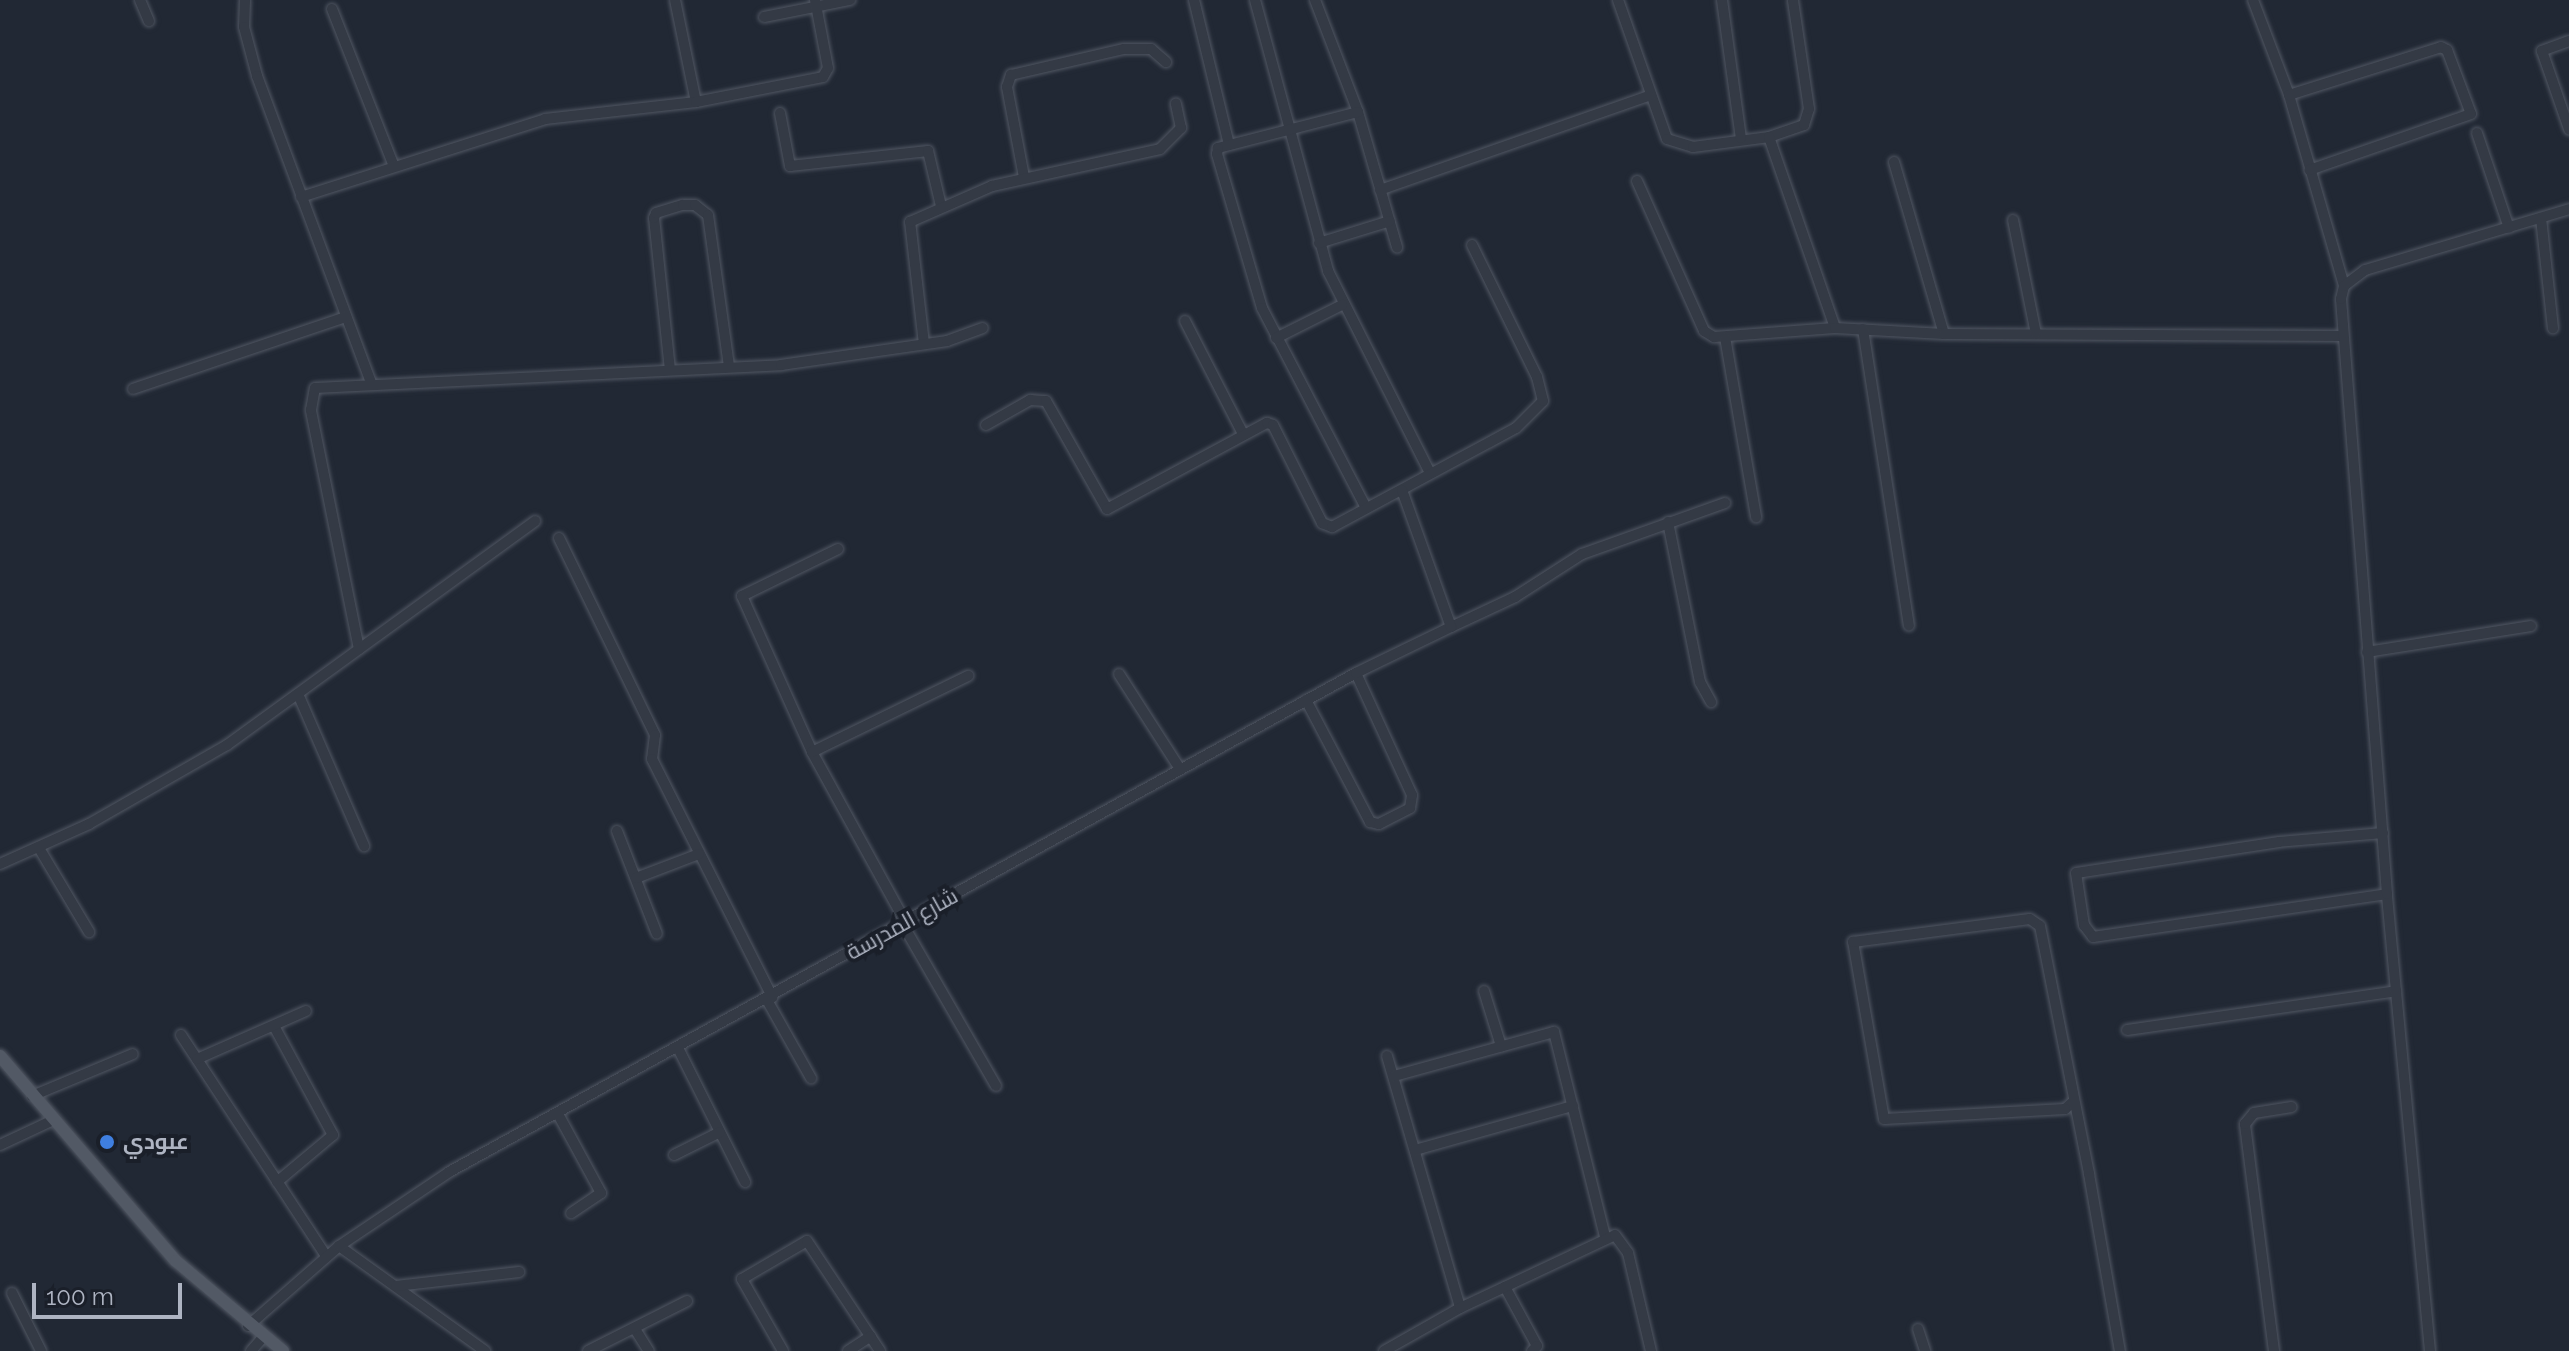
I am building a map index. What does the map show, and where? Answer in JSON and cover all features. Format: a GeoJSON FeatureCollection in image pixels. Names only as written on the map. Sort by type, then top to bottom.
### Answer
{"type":"FeatureCollection","features":[{"type":"Feature","properties":{"kind":"main road"},"geometry":{"type":"LineString","coordinates":[[0,1056],[51,1121],[176,1261],[248,1326],[283,1351]]}},
{"type":"Feature","properties":{"kind":"street"},"geometry":{"type":"LineString","coordinates":[[140,0],[149,21]]}},
{"type":"Feature","properties":{"kind":"street"},"geometry":{"type":"LineString","coordinates":[[245,0],[247,46],[371,383]]}},
{"type":"Feature","properties":{"kind":"street"},"geometry":{"type":"LineString","coordinates":[[675,0],[696,102]]}},
{"type":"Feature","properties":{"kind":"street"},"geometry":{"type":"LineString","coordinates":[[764,17],[816,4],[850,0]]}},
{"type":"Feature","properties":{"kind":"street"},"geometry":{"type":"LineString","coordinates":[[1194,0],[1229,145]]}},
{"type":"Feature","properties":{"kind":"street"},"geometry":{"type":"LineString","coordinates":[[1255,0],[1287,131],[1319,243],[1342,305],[1430,473]]}},
{"type":"Feature","properties":{"kind":"street"},"geometry":{"type":"LineString","coordinates":[[1315,0],[1358,112],[1397,247]]}},
{"type":"Feature","properties":{"kind":"street"},"geometry":{"type":"LineString","coordinates":[[1618,0],[1649,96],[1673,145],[1769,137],[1796,130],[1809,116],[1793,0]]}},
{"type":"Feature","properties":{"kind":"street"},"geometry":{"type":"LineString","coordinates":[[1722,0],[1741,138]]}},
{"type":"Feature","properties":{"kind":"street"},"geometry":{"type":"LineString","coordinates":[[2253,0],[2289,95],[2344,286],[2341,336],[2387,894],[2430,1351]]}},
{"type":"Feature","properties":{"kind":"street"},"geometry":{"type":"LineString","coordinates":[[301,197],[545,119],[696,102],[828,74],[816,4]]}},
{"type":"Feature","properties":{"kind":"street"},"geometry":{"type":"LineString","coordinates":[[332,9],[394,166]]}},
{"type":"Feature","properties":{"kind":"street"},"geometry":{"type":"LineString","coordinates":[[2569,41],[2542,51],[2569,129]]}},
{"type":"Feature","properties":{"kind":"street"},"geometry":{"type":"LineString","coordinates":[[2289,95],[2441,47],[2447,50],[2471,114],[2309,170]]}},
{"type":"Feature","properties":{"kind":"street"},"geometry":{"type":"LineString","coordinates":[[1024,177],[1007,87],[1011,75],[1124,49],[1151,49],[1166,62]]}},
{"type":"Feature","properties":{"kind":"street"},"geometry":{"type":"LineString","coordinates":[[1380,190],[1649,96]]}},
{"type":"Feature","properties":{"kind":"street"},"geometry":{"type":"LineString","coordinates":[[924,344],[908,229],[917,217],[1024,177],[1160,149],[1181,128],[1176,104]]}},
{"type":"Feature","properties":{"kind":"street"},"geometry":{"type":"LineString","coordinates":[[1358,112],[1218,148],[1218,161],[1253,283],[1276,338],[1366,508]]}},
{"type":"Feature","properties":{"kind":"street"},"geometry":{"type":"LineString","coordinates":[[780,113],[790,166],[928,151],[941,206]]}},
{"type":"Feature","properties":{"kind":"street"},"geometry":{"type":"LineString","coordinates":[[2477,133],[2509,228]]}},
{"type":"Feature","properties":{"kind":"street"},"geometry":{"type":"LineString","coordinates":[[1769,137],[1835,328]]}},
{"type":"Feature","properties":{"kind":"street"},"geometry":{"type":"LineString","coordinates":[[1894,162],[1944,334]]}},
{"type":"Feature","properties":{"kind":"street"},"geometry":{"type":"LineString","coordinates":[[1637,181],[1704,331],[1725,337],[1835,328],[1944,334],[2341,336]]}},
{"type":"Feature","properties":{"kind":"street"},"geometry":{"type":"LineString","coordinates":[[670,370],[654,218],[663,210],[683,205],[695,205],[708,215],[729,367]]}},
{"type":"Feature","properties":{"kind":"street"},"geometry":{"type":"LineString","coordinates":[[2344,286],[2365,270],[2569,209]]}},
{"type":"Feature","properties":{"kind":"street"},"geometry":{"type":"LineString","coordinates":[[2541,218],[2553,328]]}},
{"type":"Feature","properties":{"kind":"street"},"geometry":{"type":"LineString","coordinates":[[2013,220],[2036,334]]}},
{"type":"Feature","properties":{"kind":"street"},"geometry":{"type":"LineString","coordinates":[[1319,243],[1390,221]]}},
{"type":"Feature","properties":{"kind":"street"},"geometry":{"type":"LineString","coordinates":[[986,425],[1030,400],[1046,401],[1107,509],[1260,425],[1273,425],[1326,527],[1516,428],[1543,401],[1537,377],[1472,245]]}},
{"type":"Feature","properties":{"kind":"street"},"geometry":{"type":"LineString","coordinates":[[1276,338],[1342,305]]}},
{"type":"Feature","properties":{"kind":"street"},"geometry":{"type":"LineString","coordinates":[[133,389],[346,317]]}},
{"type":"Feature","properties":{"kind":"street"},"geometry":{"type":"LineString","coordinates":[[1185,321],[1243,434]]}},
{"type":"Feature","properties":{"kind":"street"},"geometry":{"type":"LineString","coordinates":[[359,649],[310,402],[315,388],[323,385],[729,367],[924,344],[983,328]]}},
{"type":"Feature","properties":{"kind":"street"},"geometry":{"type":"LineString","coordinates":[[1863,329],[1909,625]]}},
{"type":"Feature","properties":{"kind":"street"},"geometry":{"type":"LineString","coordinates":[[1725,337],[1756,517]]}},
{"type":"Feature","properties":{"kind":"street"},"geometry":{"type":"LineString","coordinates":[[1402,490],[1451,627]]}},
{"type":"Feature","properties":{"kind":"street","name":"شارع المدرسة"},"geometry":{"type":"LineString","coordinates":[[248,1326],[339,1246],[449,1172],[1356,673],[1515,597],[1582,554],[1725,503]]}},
{"type":"Feature","properties":{"kind":"street"},"geometry":{"type":"LineString","coordinates":[[0,864],[39,848],[183,772],[298,694],[535,521]]}},
{"type":"Feature","properties":{"kind":"street"},"geometry":{"type":"LineString","coordinates":[[1668,522],[1700,682],[1711,702]]}},
{"type":"Feature","properties":{"kind":"street"},"geometry":{"type":"LineString","coordinates":[[559,538],[655,735],[652,759],[811,1078]]}},
{"type":"Feature","properties":{"kind":"street"},"geometry":{"type":"LineString","coordinates":[[838,549],[742,596],[812,752],[996,1086]]}},
{"type":"Feature","properties":{"kind":"street"},"geometry":{"type":"LineString","coordinates":[[2367,652],[2531,626]]}},
{"type":"Feature","properties":{"kind":"street"},"geometry":{"type":"LineString","coordinates":[[1306,700],[1370,822],[1379,824],[1410,808],[1412,795],[1356,673]]}},
{"type":"Feature","properties":{"kind":"street"},"geometry":{"type":"LineString","coordinates":[[1119,674],[1180,769]]}},
{"type":"Feature","properties":{"kind":"street"},"geometry":{"type":"LineString","coordinates":[[812,752],[968,676]]}},
{"type":"Feature","properties":{"kind":"street"},"geometry":{"type":"LineString","coordinates":[[298,694],[364,846]]}},
{"type":"Feature","properties":{"kind":"street"},"geometry":{"type":"LineString","coordinates":[[617,831],[657,934]]}},
{"type":"Feature","properties":{"kind":"street"},"geometry":{"type":"LineString","coordinates":[[2383,833],[2251,845],[2076,873],[2084,925],[2093,937],[2387,894]]}},
{"type":"Feature","properties":{"kind":"street"},"geometry":{"type":"LineString","coordinates":[[39,848],[89,932]]}},
{"type":"Feature","properties":{"kind":"street"},"geometry":{"type":"LineString","coordinates":[[636,878],[699,854]]}},
{"type":"Feature","properties":{"kind":"street"},"geometry":{"type":"LineString","coordinates":[[2074,1101],[2065,1109],[1884,1119],[1853,942],[2037,922],[2074,1101],[2120,1351]]}},
{"type":"Feature","properties":{"kind":"street"},"geometry":{"type":"LineString","coordinates":[[1484,991],[1501,1046]]}},
{"type":"Feature","properties":{"kind":"street"},"geometry":{"type":"LineString","coordinates":[[2127,1030],[2396,991]]}},
{"type":"Feature","properties":{"kind":"street"},"geometry":{"type":"LineString","coordinates":[[197,1059],[306,1011]]}},
{"type":"Feature","properties":{"kind":"street"},"geometry":{"type":"LineString","coordinates":[[274,1026],[333,1135],[277,1182]]}},
{"type":"Feature","properties":{"kind":"street"},"geometry":{"type":"LineString","coordinates":[[1394,1076],[1556,1034],[1605,1237]]}},
{"type":"Feature","properties":{"kind":"street"},"geometry":{"type":"LineString","coordinates":[[181,1035],[326,1256]]}},
{"type":"Feature","properties":{"kind":"street"},"geometry":{"type":"LineString","coordinates":[[678,1048],[745,1182]]}},
{"type":"Feature","properties":{"kind":"street"},"geometry":{"type":"LineString","coordinates":[[32,1096],[133,1054]]}},
{"type":"Feature","properties":{"kind":"street"},"geometry":{"type":"LineString","coordinates":[[1387,1056],[1460,1308]]}},
{"type":"Feature","properties":{"kind":"street"},"geometry":{"type":"LineString","coordinates":[[1415,1150],[1573,1106]]}},
{"type":"Feature","properties":{"kind":"street"},"geometry":{"type":"LineString","coordinates":[[2274,1351],[2245,1124],[2254,1113],[2292,1107]]}},
{"type":"Feature","properties":{"kind":"street"},"geometry":{"type":"LineString","coordinates":[[558,1114],[601,1193],[571,1213]]}},
{"type":"Feature","properties":{"kind":"street"},"geometry":{"type":"LineString","coordinates":[[0,1145],[51,1121]]}},
{"type":"Feature","properties":{"kind":"street"},"geometry":{"type":"LineString","coordinates":[[674,1155],[720,1132]]}},
{"type":"Feature","properties":{"kind":"street"},"geometry":{"type":"LineString","coordinates":[[1386,1351],[1460,1308],[1605,1237],[1619,1237],[1628,1253],[1651,1351]]}},
{"type":"Feature","properties":{"kind":"street"},"geometry":{"type":"LineString","coordinates":[[783,1351],[742,1279],[804,1241],[880,1351]]}},
{"type":"Feature","properties":{"kind":"street"},"geometry":{"type":"LineString","coordinates":[[339,1246],[485,1351]]}},
{"type":"Feature","properties":{"kind":"street"},"geometry":{"type":"LineString","coordinates":[[396,1286],[519,1272]]}},
{"type":"Feature","properties":{"kind":"street"},"geometry":{"type":"LineString","coordinates":[[1505,1287],[1537,1346],[1532,1351]]}},
{"type":"Feature","properties":{"kind":"street"},"geometry":{"type":"LineString","coordinates":[[12,1293],[41,1351]]}},
{"type":"Feature","properties":{"kind":"street"},"geometry":{"type":"LineString","coordinates":[[588,1351],[687,1301]]}},
{"type":"Feature","properties":{"kind":"street"},"geometry":{"type":"LineString","coordinates":[[635,1329],[649,1351]]}},
{"type":"Feature","properties":{"kind":"street"},"geometry":{"type":"LineString","coordinates":[[1918,1329],[1925,1351]]}},
{"type":"Feature","properties":{"kind":"street"},"geometry":{"type":"LineString","coordinates":[[848,1351],[871,1336]]}},
{"type":"Feature","properties":{"kind":"street"},"geometry":{"type":"LineString","coordinates":[[251,1351],[263,1337]]}},
{"type":"Feature","properties":{"kind":"place","name":"عبودي"},"geometry":{"type":"Point","coordinates":[107,1142]}}]}
